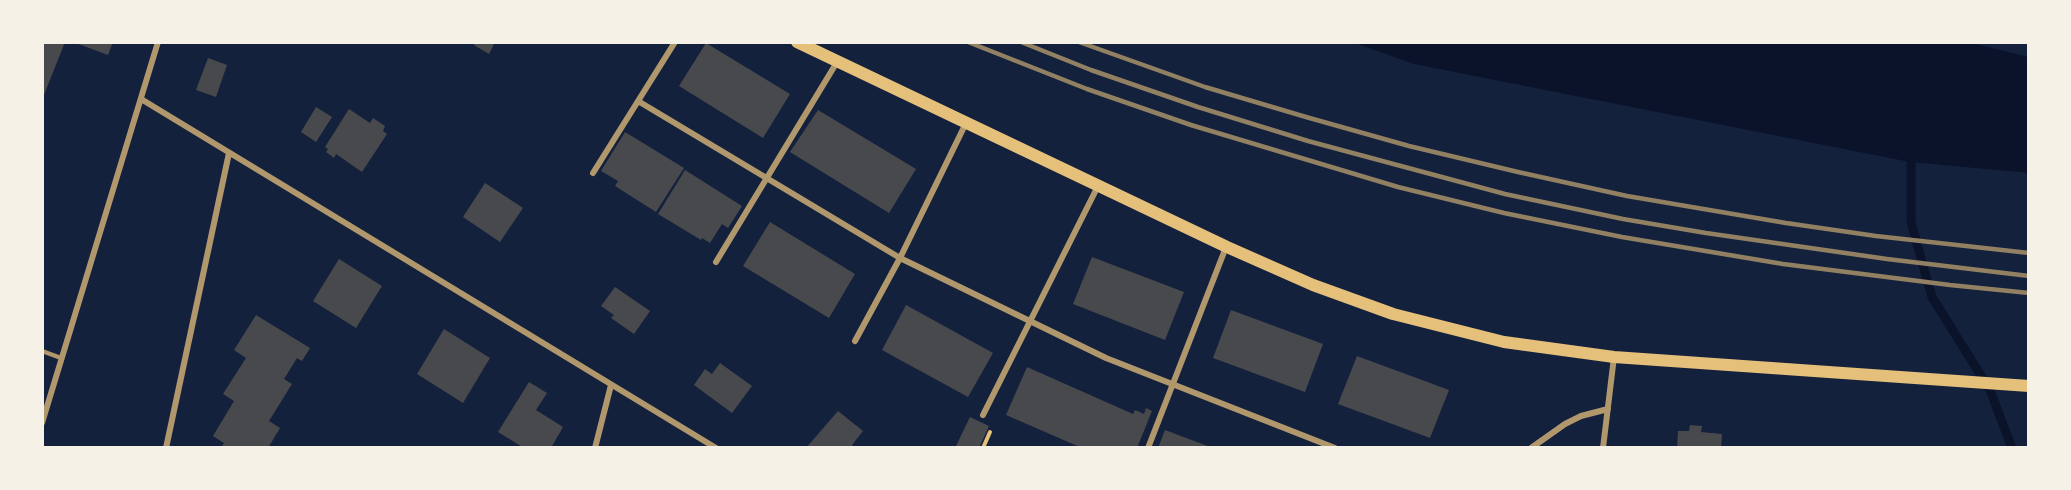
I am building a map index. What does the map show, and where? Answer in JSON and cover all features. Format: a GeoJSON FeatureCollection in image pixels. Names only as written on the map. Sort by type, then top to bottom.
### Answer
{"type":"FeatureCollection","features":[{"type":"Feature","properties":{"kind":"main road"},"geometry":{"type":"LineString","coordinates":[[797,42],[1227,247],[1313,285],[1393,314],[1504,342],[1614,357],[2024,386]]}},
{"type":"Feature","properties":{"kind":"street"},"geometry":{"type":"LineString","coordinates":[[42,423],[158,42]]}},
{"type":"Feature","properties":{"kind":"street"},"geometry":{"type":"LineString","coordinates":[[593,174],[675,42]]}},
{"type":"Feature","properties":{"kind":"street"},"geometry":{"type":"LineString","coordinates":[[716,262],[837,62]]}},
{"type":"Feature","properties":{"kind":"street"},"geometry":{"type":"LineString","coordinates":[[141,99],[716,448]]}},
{"type":"Feature","properties":{"kind":"street"},"geometry":{"type":"LineString","coordinates":[[638,101],[900,258],[1106,358],[1335,448]]}},
{"type":"Feature","properties":{"kind":"street"},"geometry":{"type":"LineString","coordinates":[[855,341],[900,258],[966,123]]}},
{"type":"Feature","properties":{"kind":"street"},"geometry":{"type":"LineString","coordinates":[[166,448],[229,153]]}},
{"type":"Feature","properties":{"kind":"street"},"geometry":{"type":"LineString","coordinates":[[983,415],[1098,186]]}},
{"type":"Feature","properties":{"kind":"street"},"geometry":{"type":"LineString","coordinates":[[1148,448],[1227,247]]}},
{"type":"Feature","properties":{"kind":"street"},"geometry":{"type":"LineString","coordinates":[[1603,448],[1614,357]]}},
{"type":"Feature","properties":{"kind":"street"},"geometry":{"type":"LineString","coordinates":[[595,448],[611,385]]}},
{"type":"Feature","properties":{"kind":"street"},"geometry":{"type":"LineString","coordinates":[[1531,448],[1565,424],[1581,416],[1608,409]]}},
{"type":"Feature","properties":{"kind":"street"},"geometry":{"type":"LineString","coordinates":[[1309,448],[1312,440]]}},
{"type":"Feature","properties":{"kind":"lane"},"geometry":{"type":"LineString","coordinates":[[42,351],[61,358]]}},
{"type":"Feature","properties":{"kind":"water"},"geometry":{"type":"Polygon","coordinates":[[[1352,42],[1967,42],[2029,57],[2029,173],[1910,162],[1414,64],[1352,42]]]}},
{"type":"Feature","properties":{"kind":"building"},"geometry":{"type":"Polygon","coordinates":[[[42,42],[65,42],[42,100],[42,42]]]}},
{"type":"Feature","properties":{"kind":"building"},"geometry":{"type":"Polygon","coordinates":[[[73,42],[113,42],[108,55],[73,42]]]}},
{"type":"Feature","properties":{"kind":"building"},"geometry":{"type":"Polygon","coordinates":[[[475,42],[495,42],[489,54],[474,45],[475,42]]]}},
{"type":"Feature","properties":{"kind":"building"},"geometry":{"type":"Polygon","coordinates":[[[706,43],[790,94],[763,138],[679,86],[706,43]]]}},
{"type":"Feature","properties":{"kind":"building"},"geometry":{"type":"Polygon","coordinates":[[[208,58],[227,65],[216,97],[196,90],[208,58]]]}},
{"type":"Feature","properties":{"kind":"building"},"geometry":{"type":"Polygon","coordinates":[[[316,107],[332,117],[316,142],[301,132],[316,107]]]}},
{"type":"Feature","properties":{"kind":"building"},"geometry":{"type":"Polygon","coordinates":[[[349,109],[370,123],[373,118],[385,126],[383,131],[387,134],[362,172],[336,154],[334,158],[326,152],[328,149],[325,147],[349,109]]]}},
{"type":"Feature","properties":{"kind":"building"},"geometry":{"type":"Polygon","coordinates":[[[818,110],[916,169],[889,213],[790,152],[818,110]]]}},
{"type":"Feature","properties":{"kind":"building"},"geometry":{"type":"Polygon","coordinates":[[[625,132],[684,168],[656,212],[615,186],[618,181],[601,171],[625,132]]]}},
{"type":"Feature","properties":{"kind":"building"},"geometry":{"type":"Polygon","coordinates":[[[685,170],[742,206],[728,228],[722,224],[710,243],[658,214],[685,170]]]}},
{"type":"Feature","properties":{"kind":"building"},"geometry":{"type":"Polygon","coordinates":[[[485,183],[523,208],[500,242],[463,217],[485,183]]]}},
{"type":"Feature","properties":{"kind":"building"},"geometry":{"type":"Polygon","coordinates":[[[770,222],[855,274],[829,318],[743,266],[770,222]]]}},
{"type":"Feature","properties":{"kind":"building"},"geometry":{"type":"Polygon","coordinates":[[[1092,257],[1184,292],[1165,340],[1073,304],[1092,257]]]}},
{"type":"Feature","properties":{"kind":"building"},"geometry":{"type":"Polygon","coordinates":[[[339,259],[382,286],[356,328],[313,301],[339,259]]]}},
{"type":"Feature","properties":{"kind":"building"},"geometry":{"type":"Polygon","coordinates":[[[615,287],[650,311],[634,334],[611,318],[614,315],[601,306],[615,287]]]}},
{"type":"Feature","properties":{"kind":"building"},"geometry":{"type":"Polygon","coordinates":[[[906,305],[993,353],[968,397],[882,350],[906,305]]]}},
{"type":"Feature","properties":{"kind":"building"},"geometry":{"type":"Polygon","coordinates":[[[1231,310],[1323,344],[1305,392],[1213,358],[1231,310]]]}},
{"type":"Feature","properties":{"kind":"building"},"geometry":{"type":"Polygon","coordinates":[[[256,315],[310,348],[302,361],[297,358],[284,379],[292,384],[269,421],[280,428],[268,448],[221,448],[224,443],[213,436],[234,401],[223,394],[246,358],[234,350],[256,315]]]}},
{"type":"Feature","properties":{"kind":"building"},"geometry":{"type":"Polygon","coordinates":[[[444,329],[490,358],[463,403],[417,374],[444,329]]]}},
{"type":"Feature","properties":{"kind":"building"},"geometry":{"type":"Polygon","coordinates":[[[1357,356],[1449,390],[1430,438],[1338,404],[1357,356]]]}},
{"type":"Feature","properties":{"kind":"building"},"geometry":{"type":"Polygon","coordinates":[[[720,363],[752,386],[732,413],[694,385],[705,369],[712,374],[720,363]]]}},
{"type":"Feature","properties":{"kind":"building"},"geometry":{"type":"Polygon","coordinates":[[[1027,367],[1133,414],[1135,410],[1144,414],[1146,408],[1152,411],[1137,448],[1082,448],[1006,415],[1027,367]]]}},
{"type":"Feature","properties":{"kind":"building"},"geometry":{"type":"Polygon","coordinates":[[[529,382],[547,393],[536,410],[563,427],[551,448],[524,448],[498,432],[529,382]]]}},
{"type":"Feature","properties":{"kind":"building"},"geometry":{"type":"Polygon","coordinates":[[[838,411],[863,431],[852,445],[856,448],[806,448],[838,411]]]}},
{"type":"Feature","properties":{"kind":"building"},"geometry":{"type":"Polygon","coordinates":[[[970,417],[989,426],[979,448],[961,448],[956,446],[970,417]]]}},
{"type":"Feature","properties":{"kind":"building"},"geometry":{"type":"Polygon","coordinates":[[[1690,425],[1702,426],[1701,432],[1722,434],[1721,448],[1677,448],[1678,431],[1689,431],[1690,425]]]}},
{"type":"Feature","properties":{"kind":"building"},"geometry":{"type":"Polygon","coordinates":[[[1165,430],[1213,448],[1158,448],[1165,430]]]}},
{"type":"Feature","properties":{"kind":"waterway"},"geometry":{"type":"LineString","coordinates":[[1911,150],[1911,222],[1932,297],[1990,390],[2012,448]]}},
{"type":"Feature","properties":{"kind":"railway"},"geometry":{"type":"LineString","coordinates":[[968,42],[1087,89],[1191,125],[1398,187],[1504,213],[1622,237],[1783,264],[2029,293]]}},
{"type":"Feature","properties":{"kind":"railway"},"geometry":{"type":"LineString","coordinates":[[1021,42],[1091,70],[1198,107],[1308,141],[1505,194],[1623,219],[1706,233],[1887,259],[2029,276]]}},
{"type":"Feature","properties":{"kind":"railway"},"geometry":{"type":"LineString","coordinates":[[1079,42],[1205,87],[1306,117],[1409,146],[1518,172],[1627,196],[1786,223],[1876,236],[2029,253]]}}]}
